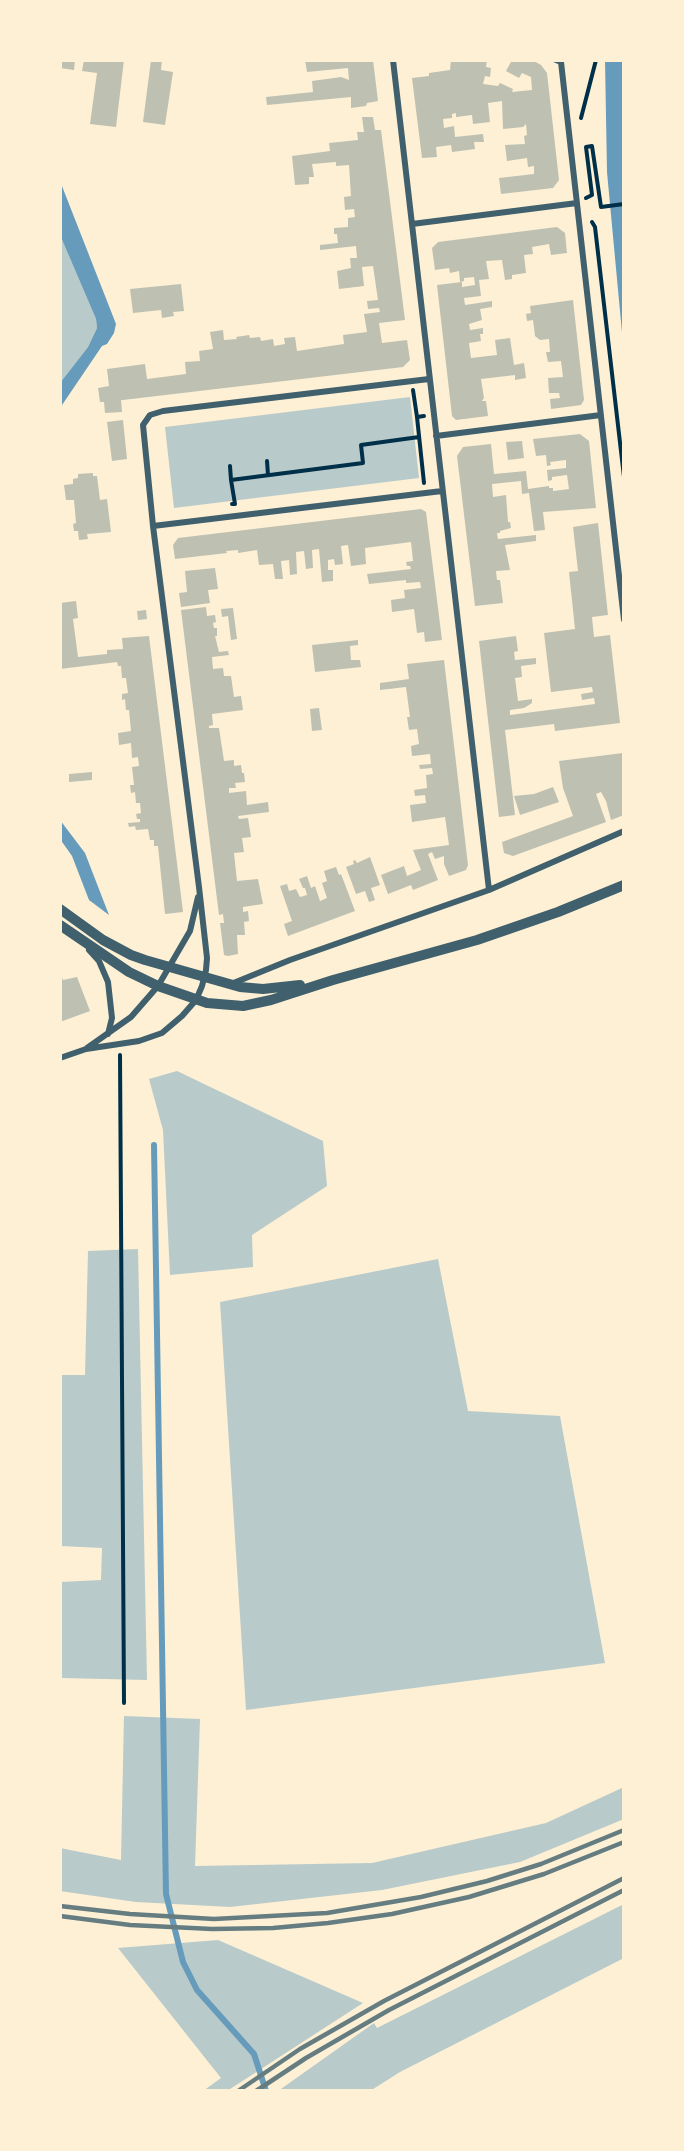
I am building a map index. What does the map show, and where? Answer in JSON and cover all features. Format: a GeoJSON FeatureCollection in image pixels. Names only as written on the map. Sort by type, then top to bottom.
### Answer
{"type":"FeatureCollection","features":[{"type":"Feature","properties":{"kind":"street"},"geometry":{"type":"LineString","coordinates":[[393,60],[489,890]]}},
{"type":"Feature","properties":{"kind":"street"},"geometry":{"type":"LineString","coordinates":[[559,61],[624,620]]}},
{"type":"Feature","properties":{"kind":"street"},"geometry":{"type":"LineString","coordinates":[[412,224],[577,203]]}},
{"type":"Feature","properties":{"kind":"street"},"geometry":{"type":"LineString","coordinates":[[60,1058],[86,1049],[120,1046],[162,1033],[196,1000],[205,978],[207,958],[153,526],[143,424],[150,415],[163,411],[429,379]]}},
{"type":"Feature","properties":{"kind":"street"},"geometry":{"type":"LineString","coordinates":[[436,436],[601,415]]}},
{"type":"Feature","properties":{"kind":"street"},"geometry":{"type":"LineString","coordinates":[[153,526],[442,491]]}},
{"type":"Feature","properties":{"kind":"street"},"geometry":{"type":"LineString","coordinates":[[230,985],[290,960],[489,890],[624,831]]}},
{"type":"Feature","properties":{"kind":"street"},"geometry":{"type":"LineString","coordinates":[[60,925],[129,972],[158,986],[219,1006],[250,1005],[496,934],[624,885]]}},
{"type":"Feature","properties":{"kind":"street"},"geometry":{"type":"LineString","coordinates":[[86,1049],[139,1010],[158,986],[190,931],[199,887]]}},
{"type":"Feature","properties":{"kind":"street"},"geometry":{"type":"LineString","coordinates":[[60,909],[103,940],[131,955],[230,985],[251,989],[277,988],[333,980]]}},
{"type":"Feature","properties":{"kind":"street"},"geometry":{"type":"LineString","coordinates":[[73,935],[99,961],[108,982],[112,1018],[108,1034]]}},
{"type":"Feature","properties":{"kind":"path"},"geometry":{"type":"LineString","coordinates":[[578,129],[596,60]]}},
{"type":"Feature","properties":{"kind":"path"},"geometry":{"type":"LineString","coordinates":[[592,195],[586,147],[592,146],[601,207],[624,204]]}},
{"type":"Feature","properties":{"kind":"path"},"geometry":{"type":"LineString","coordinates":[[584,187],[585,199]]}},
{"type":"Feature","properties":{"kind":"path"},"geometry":{"type":"LineString","coordinates":[[595,227],[624,477]]}},
{"type":"Feature","properties":{"kind":"path"},"geometry":{"type":"LineString","coordinates":[[412,381],[426,493]]}},
{"type":"Feature","properties":{"kind":"path"},"geometry":{"type":"LineString","coordinates":[[417,417],[434,415]]}},
{"type":"Feature","properties":{"kind":"path"},"geometry":{"type":"LineString","coordinates":[[230,466],[231,480],[363,463],[361,445],[419,437]]}},
{"type":"Feature","properties":{"kind":"path"},"geometry":{"type":"LineString","coordinates":[[267,461],[268,475]]}},
{"type":"Feature","properties":{"kind":"path"},"geometry":{"type":"LineString","coordinates":[[120,1046],[124,1702]]}},
{"type":"Feature","properties":{"kind":"shaded area"},"geometry":{"type":"Polygon","coordinates":[[[60,235],[96,319],[97,328],[88,347],[60,383],[60,235]]]}},
{"type":"Feature","properties":{"kind":"shaded area"},"geometry":{"type":"Polygon","coordinates":[[[410,397],[419,478],[174,508],[165,427],[410,397]]]}},
{"type":"Feature","properties":{"kind":"shaded area"},"geometry":{"type":"Polygon","coordinates":[[[177,1071],[323,1141],[327,1186],[252,1235],[253,1267],[170,1275],[163,1130],[149,1079],[177,1071]]]}},
{"type":"Feature","properties":{"kind":"shaded area"},"geometry":{"type":"Polygon","coordinates":[[[138,1249],[147,1680],[62,1678],[60,1676],[60,1582],[101,1580],[102,1548],[60,1546],[60,1375],[85,1375],[88,1251],[138,1249]]]}},
{"type":"Feature","properties":{"kind":"shaded area"},"geometry":{"type":"Polygon","coordinates":[[[438,1259],[468,1411],[560,1416],[605,1663],[246,1710],[220,1302],[438,1259]]]}},
{"type":"Feature","properties":{"kind":"shaded area"},"geometry":{"type":"Polygon","coordinates":[[[124,1716],[200,1719],[195,1866],[372,1863],[546,1823],[624,1787],[624,1819],[520,1862],[382,1890],[230,1907],[136,1902],[60,1891],[60,1848],[121,1860],[124,1716]]]}},
{"type":"Feature","properties":{"kind":"shaded area"},"geometry":{"type":"Polygon","coordinates":[[[624,1904],[624,1958],[400,2072],[370,2091],[278,2091],[374,2023],[377,2028],[624,1904]]]}},
{"type":"Feature","properties":{"kind":"shaded area"},"geometry":{"type":"Polygon","coordinates":[[[218,1940],[363,2003],[227,2091],[203,2091],[221,2078],[118,1948],[218,1940]]]}},
{"type":"Feature","properties":{"kind":"water"},"geometry":{"type":"Polygon","coordinates":[[[605,60],[624,60],[624,354],[607,172],[605,60]]]}},
{"type":"Feature","properties":{"kind":"water"},"geometry":{"type":"Polygon","coordinates":[[[60,181],[116,324],[114,333],[107,344],[102,346],[60,408],[60,383],[88,347],[97,328],[96,319],[60,235],[60,181]]]}},
{"type":"Feature","properties":{"kind":"water"},"geometry":{"type":"Polygon","coordinates":[[[60,820],[85,853],[109,915],[89,900],[72,856],[60,839],[60,820]]]}},
{"type":"Feature","properties":{"kind":"building"},"geometry":{"type":"Polygon","coordinates":[[[60,60],[75,60],[74,70],[60,68],[60,60]]]}},
{"type":"Feature","properties":{"kind":"building"},"geometry":{"type":"Polygon","coordinates":[[[84,60],[124,60],[116,127],[90,124],[97,73],[82,71],[84,60]]]}},
{"type":"Feature","properties":{"kind":"building"},"geometry":{"type":"Polygon","coordinates":[[[151,60],[162,60],[161,70],[173,72],[165,125],[143,122],[151,60]]]}},
{"type":"Feature","properties":{"kind":"building"},"geometry":{"type":"Polygon","coordinates":[[[305,60],[373,60],[378,101],[367,103],[366,106],[351,108],[351,97],[267,105],[266,97],[313,92],[312,81],[341,77],[349,80],[348,68],[307,72],[305,60]]]}},
{"type":"Feature","properties":{"kind":"building"},"geometry":{"type":"Polygon","coordinates":[[[451,60],[487,60],[486,67],[491,68],[490,77],[485,76],[483,84],[498,86],[500,83],[513,89],[512,92],[532,90],[531,77],[522,73],[519,78],[506,71],[512,60],[532,60],[541,65],[547,73],[559,180],[553,188],[501,194],[499,178],[534,174],[534,166],[528,167],[527,158],[507,161],[505,145],[525,144],[524,136],[527,135],[526,124],[523,127],[503,129],[502,101],[488,103],[490,122],[473,124],[472,115],[456,117],[456,113],[452,114],[452,118],[443,119],[444,128],[454,126],[455,137],[483,134],[484,142],[474,142],[475,149],[452,152],[451,145],[436,147],[437,157],[422,158],[412,78],[450,70],[451,60]]]}},
{"type":"Feature","properties":{"kind":"building"},"geometry":{"type":"Polygon","coordinates":[[[362,117],[373,117],[375,130],[381,130],[405,320],[379,323],[382,343],[407,340],[410,360],[403,367],[121,400],[122,412],[105,413],[104,402],[100,402],[98,388],[109,386],[107,369],[145,364],[147,379],[186,374],[185,362],[200,361],[199,351],[213,349],[210,332],[223,330],[224,340],[249,335],[250,338],[260,337],[261,341],[273,339],[274,346],[285,344],[284,338],[295,337],[297,351],[344,344],[343,335],[367,332],[364,314],[380,312],[379,308],[368,309],[367,301],[378,300],[373,266],[362,267],[364,286],[339,289],[337,271],[351,268],[350,258],[357,258],[356,246],[320,250],[320,245],[338,243],[334,228],[348,227],[348,218],[355,217],[354,209],[345,210],[344,197],[351,196],[349,165],[336,166],[336,162],[312,164],[314,177],[309,177],[309,184],[295,185],[292,156],[330,151],[329,143],[358,140],[357,132],[364,132],[362,117]]]}},
{"type":"Feature","properties":{"kind":"building"},"geometry":{"type":"Polygon","coordinates":[[[557,227],[565,233],[567,253],[551,255],[549,244],[532,247],[533,254],[524,255],[526,273],[512,275],[512,279],[505,280],[502,260],[486,261],[489,279],[479,280],[481,296],[464,298],[465,305],[492,301],[492,307],[480,309],[482,320],[469,324],[470,330],[483,328],[483,334],[480,334],[481,341],[469,343],[471,358],[497,355],[495,340],[510,338],[514,365],[524,363],[526,378],[515,380],[515,375],[481,379],[484,398],[482,401],[486,401],[488,416],[456,420],[452,416],[437,285],[462,282],[462,287],[475,285],[474,277],[464,278],[464,281],[460,282],[459,271],[450,273],[449,268],[435,270],[432,248],[438,242],[557,227]]]}},
{"type":"Feature","properties":{"kind":"building"},"geometry":{"type":"Polygon","coordinates":[[[181,284],[184,311],[173,312],[174,316],[162,318],[161,310],[133,313],[130,289],[181,284]]]}},
{"type":"Feature","properties":{"kind":"building"},"geometry":{"type":"Polygon","coordinates":[[[573,300],[584,400],[581,405],[551,409],[550,399],[560,398],[559,393],[549,393],[548,378],[563,377],[561,361],[548,362],[546,352],[550,352],[549,339],[540,340],[535,336],[533,320],[527,321],[526,314],[531,313],[530,306],[573,300]]]}},
{"type":"Feature","properties":{"kind":"building"},"geometry":{"type":"Polygon","coordinates":[[[123,420],[127,459],[112,461],[107,422],[123,420]]]}},
{"type":"Feature","properties":{"kind":"building"},"geometry":{"type":"Polygon","coordinates":[[[580,434],[589,441],[596,508],[543,512],[545,530],[534,531],[529,493],[522,494],[521,481],[492,484],[493,497],[506,495],[508,522],[511,528],[497,533],[498,539],[536,535],[536,541],[505,545],[510,570],[496,571],[497,580],[500,580],[503,603],[475,606],[457,456],[463,447],[491,444],[494,474],[526,471],[528,489],[549,486],[553,488],[553,491],[569,489],[567,475],[552,477],[552,480],[548,481],[547,470],[566,468],[566,460],[550,462],[551,465],[547,466],[546,455],[536,456],[533,439],[580,434]]]}},
{"type":"Feature","properties":{"kind":"building"},"geometry":{"type":"Polygon","coordinates":[[[522,441],[524,458],[508,460],[506,442],[522,441]]]}},
{"type":"Feature","properties":{"kind":"building"},"geometry":{"type":"Polygon","coordinates":[[[93,473],[93,476],[97,476],[100,500],[107,499],[111,532],[87,534],[88,539],[79,540],[78,531],[74,531],[73,524],[76,523],[74,500],[66,500],[64,485],[73,484],[73,479],[78,478],[78,474],[93,473]]]}},
{"type":"Feature","properties":{"kind":"building"},"geometry":{"type":"Polygon","coordinates":[[[421,509],[426,512],[442,640],[425,642],[424,632],[417,633],[414,609],[392,612],[391,600],[405,598],[404,590],[421,588],[420,582],[406,583],[406,580],[369,584],[367,574],[411,569],[406,562],[413,561],[411,542],[365,548],[366,564],[351,566],[348,545],[341,546],[343,564],[335,565],[334,559],[328,560],[328,570],[333,570],[333,581],[322,582],[319,549],[312,550],[313,568],[306,569],[304,551],[296,552],[297,574],[290,575],[289,560],[281,561],[283,579],[275,579],[273,564],[259,565],[257,550],[238,553],[238,550],[226,551],[227,553],[175,559],[173,545],[178,538],[421,509]]]}},
{"type":"Feature","properties":{"kind":"building"},"geometry":{"type":"Polygon","coordinates":[[[598,523],[608,615],[592,617],[594,637],[610,635],[620,723],[555,731],[554,724],[505,730],[515,815],[499,817],[479,641],[516,636],[518,651],[514,652],[515,660],[536,658],[536,664],[521,666],[522,677],[515,678],[518,701],[532,699],[532,703],[524,708],[510,710],[510,715],[595,704],[594,698],[582,700],[581,694],[593,692],[592,687],[551,692],[544,633],[575,629],[569,572],[578,571],[573,527],[598,523]]]}},
{"type":"Feature","properties":{"kind":"building"},"geometry":{"type":"Polygon","coordinates":[[[215,568],[218,589],[208,590],[210,603],[181,607],[179,593],[187,592],[185,571],[215,568]]]}},
{"type":"Feature","properties":{"kind":"building"},"geometry":{"type":"Polygon","coordinates":[[[76,601],[78,618],[73,619],[78,657],[107,654],[107,650],[123,649],[122,638],[149,636],[183,912],[165,914],[158,846],[154,846],[154,840],[150,840],[148,829],[136,830],[135,826],[129,827],[128,823],[140,822],[136,814],[141,813],[140,803],[136,803],[135,792],[131,793],[130,785],[134,785],[132,767],[139,766],[138,757],[132,758],[131,743],[119,745],[118,733],[131,731],[129,710],[126,710],[125,699],[122,700],[122,694],[128,693],[126,678],[122,678],[121,666],[118,666],[117,662],[60,669],[60,603],[76,601]]]}},
{"type":"Feature","properties":{"kind":"building"},"geometry":{"type":"Polygon","coordinates":[[[206,607],[207,616],[215,615],[216,622],[213,623],[214,628],[217,628],[217,636],[215,636],[219,652],[228,651],[229,655],[212,657],[213,669],[223,668],[224,676],[231,676],[234,697],[241,696],[243,710],[212,714],[213,725],[209,728],[219,728],[224,761],[234,760],[234,766],[241,765],[242,773],[244,773],[245,782],[235,783],[236,788],[229,788],[229,793],[246,791],[247,805],[268,802],[269,812],[238,816],[239,819],[248,818],[251,837],[242,838],[244,852],[234,853],[237,881],[258,879],[263,904],[243,907],[243,912],[248,911],[249,921],[244,922],[245,935],[237,935],[238,954],[228,956],[224,955],[220,923],[224,923],[223,914],[219,915],[181,610],[206,607]]]}},
{"type":"Feature","properties":{"kind":"building"},"geometry":{"type":"Polygon","coordinates":[[[233,608],[237,639],[231,640],[228,616],[222,617],[221,609],[233,608]]]}},
{"type":"Feature","properties":{"kind":"building"},"geometry":{"type":"Polygon","coordinates":[[[146,610],[147,619],[138,620],[137,611],[146,610]]]}},
{"type":"Feature","properties":{"kind":"building"},"geometry":{"type":"Polygon","coordinates":[[[358,640],[358,645],[350,646],[351,660],[360,660],[361,667],[315,672],[312,645],[358,640]]]}},
{"type":"Feature","properties":{"kind":"building"},"geometry":{"type":"Polygon","coordinates":[[[444,660],[468,865],[466,870],[449,876],[444,864],[444,856],[435,859],[432,852],[428,854],[438,880],[413,890],[411,885],[388,894],[381,875],[404,866],[407,876],[421,870],[413,850],[449,845],[445,817],[412,822],[410,805],[426,803],[425,795],[415,796],[414,790],[427,788],[426,775],[433,774],[432,768],[420,769],[419,765],[431,764],[430,754],[412,756],[411,746],[419,744],[417,729],[409,730],[407,717],[410,717],[406,687],[380,690],[380,683],[409,679],[407,664],[444,660]]]}},
{"type":"Feature","properties":{"kind":"building"},"geometry":{"type":"Polygon","coordinates":[[[319,708],[322,730],[312,731],[310,709],[319,708]]]}},
{"type":"Feature","properties":{"kind":"building"},"geometry":{"type":"Polygon","coordinates":[[[623,753],[624,815],[611,820],[601,792],[596,794],[606,822],[513,856],[504,853],[502,842],[573,816],[563,788],[559,761],[623,753]]]}},
{"type":"Feature","properties":{"kind":"building"},"geometry":{"type":"Polygon","coordinates":[[[92,772],[92,780],[69,782],[69,774],[92,772]]]}},
{"type":"Feature","properties":{"kind":"building"},"geometry":{"type":"Polygon","coordinates":[[[553,787],[559,802],[520,815],[514,796],[534,794],[553,787]]]}},
{"type":"Feature","properties":{"kind":"building"},"geometry":{"type":"Polygon","coordinates":[[[370,857],[380,885],[371,888],[375,900],[369,902],[365,891],[356,894],[346,867],[354,864],[355,860],[357,863],[370,857]]]}},
{"type":"Feature","properties":{"kind":"building"},"geometry":{"type":"Polygon","coordinates":[[[336,867],[339,875],[341,874],[355,911],[288,936],[284,924],[292,921],[280,886],[287,884],[289,891],[296,889],[300,897],[307,895],[299,879],[307,876],[311,888],[315,886],[320,901],[327,898],[322,883],[327,881],[324,871],[336,867]]]}},
{"type":"Feature","properties":{"kind":"building"},"geometry":{"type":"Polygon","coordinates":[[[60,972],[63,980],[77,977],[90,1011],[60,1022],[60,972]]]}},
{"type":"Feature","properties":{"kind":"waterway"},"geometry":{"type":"LineString","coordinates":[[154,1145],[166,1894],[183,1962],[197,1990],[254,2054],[266,2091]]}},
{"type":"Feature","properties":{"kind":"railway"},"geometry":{"type":"LineString","coordinates":[[60,1906],[130,1914],[214,1919],[327,1913],[421,1897],[487,1881],[541,1864],[624,1830]]}},
{"type":"Feature","properties":{"kind":"railway"},"geometry":{"type":"LineString","coordinates":[[60,1916],[130,1925],[212,1929],[273,1928],[328,1923],[392,1914],[469,1897],[544,1874],[624,1842]]}},
{"type":"Feature","properties":{"kind":"railway"},"geometry":{"type":"LineString","coordinates":[[238,2091],[300,2049],[384,2001],[624,1878]]}},
{"type":"Feature","properties":{"kind":"railway"},"geometry":{"type":"LineString","coordinates":[[256,2091],[306,2058],[389,2010],[624,1890]]}}]}
